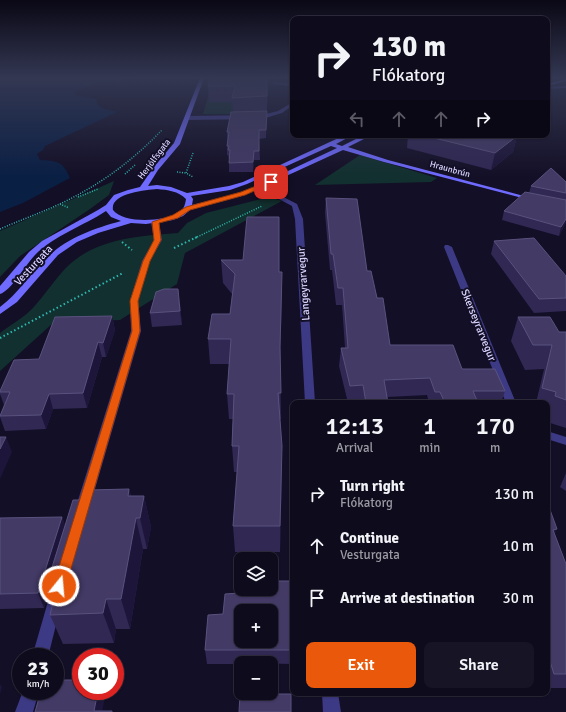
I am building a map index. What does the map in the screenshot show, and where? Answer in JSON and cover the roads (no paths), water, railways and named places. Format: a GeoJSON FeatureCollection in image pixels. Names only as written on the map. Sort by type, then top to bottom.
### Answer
{"type":"FeatureCollection","features":[{"type":"Feature","properties":{"kind":"main road","name":"Herjólfsgata"},"geometry":{"type":"LineString","coordinates":[[143,188],[155,169],[177,144],[190,111]]}},
{"type":"Feature","properties":{"kind":"main road"},"geometry":{"type":"LineString","coordinates":[[188,208],[190,199],[187,195],[212,192],[246,183],[344,138]]}},
{"type":"Feature","properties":{"kind":"main road"},"geometry":{"type":"LineString","coordinates":[[110,206],[110,211],[113,215],[130,221],[155,222],[175,217],[188,208],[243,194],[260,187],[363,138]]}},
{"type":"Feature","properties":{"kind":"main road","name":"Hraunbrún"},"geometry":{"type":"LineString","coordinates":[[331,144],[386,161],[538,200]]}},
{"type":"Feature","properties":{"kind":"main road","name":"Vesturgata"},"geometry":{"type":"LineString","coordinates":[[0,291],[12,280],[26,260],[37,249],[58,235],[91,218],[110,206],[113,200],[120,195],[143,188],[170,188],[187,195]]}},
{"type":"Feature","properties":{"kind":"main road","name":"Vesturgata"},"geometry":{"type":"LineString","coordinates":[[0,311],[10,305],[32,282],[47,263],[66,246],[92,232],[130,221]]}},
{"type":"Feature","properties":{"kind":"street"},"geometry":{"type":"LineString","coordinates":[[187,118],[262,117],[281,111]]}},
{"type":"Feature","properties":{"kind":"street","name":"Langeyrarvegur"},"geometry":{"type":"LineString","coordinates":[[260,187],[296,205],[299,220],[310,400]]}},
{"type":"Feature","properties":{"kind":"street"},"geometry":{"type":"LineString","coordinates":[[78,525],[136,331],[134,301],[146,261],[158,240],[155,222]]}},
{"type":"Feature","properties":{"kind":"street","name":"Skerseyrarvegur"},"geometry":{"type":"LineString","coordinates":[[448,246],[510,400]]}},
{"type":"Feature","properties":{"kind":"street"},"geometry":{"type":"LineString","coordinates":[[550,435],[566,441]]}},
{"type":"Feature","properties":{"kind":"street"},"geometry":{"type":"LineString","coordinates":[[42,648],[57,593]]}},
{"type":"Feature","properties":{"kind":"street"},"geometry":{"type":"LineString","coordinates":[[330,696],[332,712]]}},
{"type":"Feature","properties":{"kind":"street"},"geometry":{"type":"LineString","coordinates":[[24,712],[27,700]]}},
{"type":"Feature","properties":{"kind":"water"},"geometry":{"type":"Polygon","coordinates":[[[0,111],[117,112],[45,146],[43,150],[37,154],[40,160],[59,163],[65,168],[70,178],[23,203],[0,212],[0,111]]]}}]}
